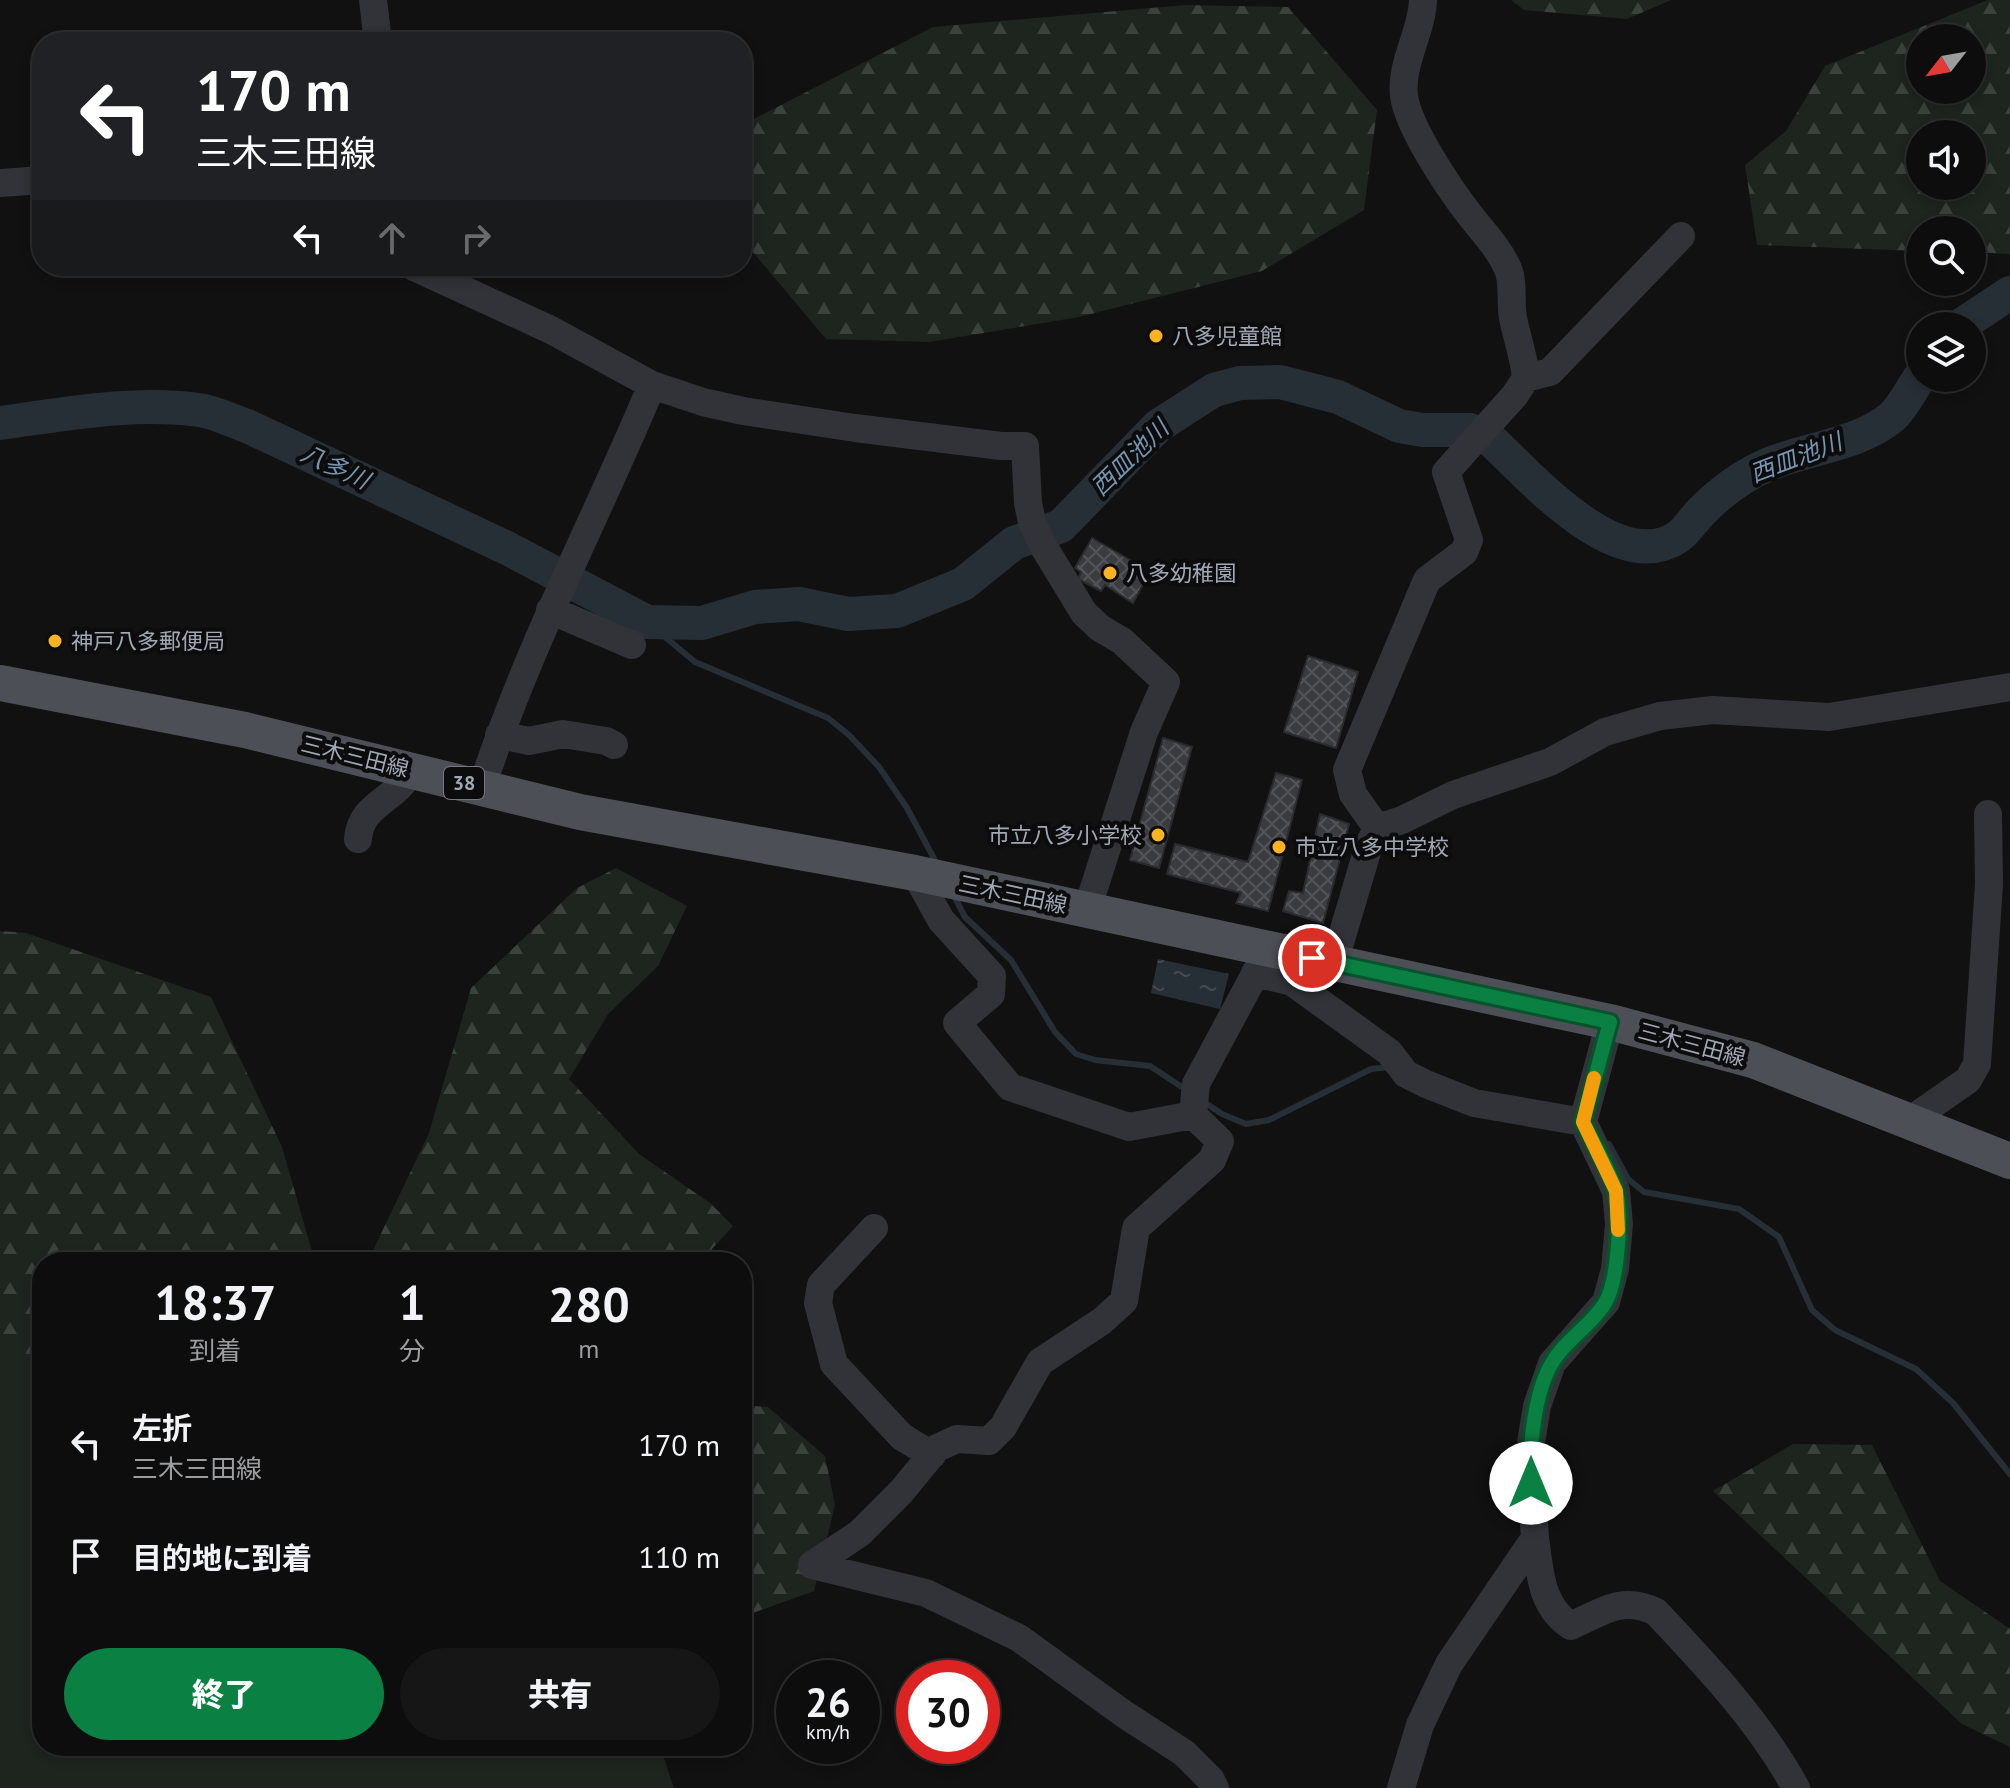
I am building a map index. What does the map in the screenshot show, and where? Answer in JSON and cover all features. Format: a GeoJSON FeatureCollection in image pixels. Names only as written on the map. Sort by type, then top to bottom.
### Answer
{"type":"FeatureCollection","features":[{"type":"Feature","properties":{"kind":"main road","name":"三木三田線"},"geometry":{"type":"LineString","coordinates":[[0,683],[245,730],[580,812],[932,877],[1087,910],[1262,960],[1334,963],[1610,1022],[1753,1060],[2010,1161]]}},
{"type":"Feature","properties":{"kind":"street"},"geometry":{"type":"LineString","coordinates":[[373,0],[377,32]]}},
{"type":"Feature","properties":{"kind":"street"},"geometry":{"type":"LineString","coordinates":[[1377,828],[1353,794],[1347,770],[1427,580],[1464,552],[1469,540],[1446,472],[1515,395],[1526,378],[1524,355],[1513,318],[1509,272],[1494,245],[1437,166],[1409,115],[1404,95],[1406,71],[1417,37],[1423,0]]}},
{"type":"Feature","properties":{"kind":"street"},"geometry":{"type":"LineString","coordinates":[[0,183],[32,181]]}},
{"type":"Feature","properties":{"kind":"street"},"geometry":{"type":"LineString","coordinates":[[1526,378],[1550,372],[1681,236]]}},
{"type":"Feature","properties":{"kind":"street"},"geometry":{"type":"LineString","coordinates":[[434,276],[551,330],[652,385],[703,402],[743,411],[986,444],[1025,446],[1028,503],[1037,533],[1084,613],[1100,628],[1122,641],[1166,682],[1144,732],[1087,910]]}},
{"type":"Feature","properties":{"kind":"street"},"geometry":{"type":"LineString","coordinates":[[482,787],[499,735],[552,604],[615,473],[652,385]]}},
{"type":"Feature","properties":{"kind":"street"},"geometry":{"type":"LineString","coordinates":[[552,604],[632,645]]}},
{"type":"Feature","properties":{"kind":"street"},"geometry":{"type":"LineString","coordinates":[[1334,963],[1369,845],[1377,828],[1402,820],[1453,795],[1550,762],[1605,732],[1660,716],[1713,710],[1829,717],[2010,687]]}},
{"type":"Feature","properties":{"kind":"street"},"geometry":{"type":"LineString","coordinates":[[499,735],[529,741],[563,734],[614,745]]}},
{"type":"Feature","properties":{"kind":"street"},"geometry":{"type":"LineString","coordinates":[[358,839],[360,824],[366,813],[404,785],[411,770]]}},
{"type":"Feature","properties":{"kind":"street"},"geometry":{"type":"LineString","coordinates":[[1909,1121],[1968,1080],[1977,1064],[1989,884],[1988,814]]}},
{"type":"Feature","properties":{"kind":"street"},"geometry":{"type":"LineString","coordinates":[[932,877],[941,920],[992,976],[991,994],[957,1023],[1010,1087],[1129,1127],[1193,1115]]}},
{"type":"Feature","properties":{"kind":"street"},"geometry":{"type":"LineString","coordinates":[[1193,1115],[1196,1084],[1262,960],[1389,1052],[1406,1074],[1474,1103],[1583,1122]]}},
{"type":"Feature","properties":{"kind":"street"},"geometry":{"type":"LineString","coordinates":[[1610,1022],[1583,1122],[1616,1191],[1619,1224],[1615,1269],[1606,1302],[1552,1363],[1537,1406],[1529,1455],[1535,1538],[1543,1586],[1548,1603],[1560,1619],[1571,1626],[1618,1604],[1642,1604],[1656,1612],[1739,1704],[1781,1761],[1796,1788]]}},
{"type":"Feature","properties":{"kind":"street"},"geometry":{"type":"LineString","coordinates":[[1193,1115],[1220,1141],[1212,1160],[1136,1228],[1124,1301],[1102,1321],[1040,1362],[1003,1427],[989,1441],[957,1439],[937,1448],[901,1492],[860,1533],[812,1565],[926,1593],[1019,1638],[1184,1753],[1215,1788]]}},
{"type":"Feature","properties":{"kind":"street"},"geometry":{"type":"LineString","coordinates":[[874,1228],[821,1285],[818,1303],[834,1364],[902,1437],[932,1455]]}},
{"type":"Feature","properties":{"kind":"street"},"geometry":{"type":"LineString","coordinates":[[1401,1788],[1420,1725],[1449,1664],[1535,1538]]}},
{"type":"Feature","properties":{"kind":"green space"},"geometry":{"type":"Polygon","coordinates":[[[1511,0],[1671,0],[1627,19],[1524,10],[1511,0]]]}},
{"type":"Feature","properties":{"kind":"green space"},"geometry":{"type":"Polygon","coordinates":[[[1988,0],[2010,0],[2010,254],[1986,253],[1986,216],[1906,216],[1906,250],[1757,245],[1745,165],[1786,131],[1825,66],[1906,33],[1906,104],[1986,104],[1986,24],[1929,24],[1988,0]]]}},
{"type":"Feature","properties":{"kind":"green space"},"geometry":{"type":"Polygon","coordinates":[[[1186,5],[1288,7],[1377,110],[1364,210],[1262,271],[1079,317],[929,342],[826,339],[752,251],[752,120],[933,27],[1186,5]]]}},
{"type":"Feature","properties":{"kind":"green space"},"geometry":{"type":"Polygon","coordinates":[[[616,868],[687,906],[658,966],[608,1014],[569,1079],[639,1154],[710,1203],[733,1226],[709,1252],[372,1252],[429,1133],[471,988],[577,888],[616,868]]]}},
{"type":"Feature","properties":{"kind":"green space"},"geometry":{"type":"Polygon","coordinates":[[[0,931],[26,933],[211,997],[282,1147],[312,1252],[32,1252],[32,1356],[0,1348],[0,931]]]}},
{"type":"Feature","properties":{"kind":"green space"},"geometry":{"type":"Polygon","coordinates":[[[0,1002],[40,1252],[32,1252],[32,1756],[663,1756],[674,1788],[0,1788],[0,1002]]]}},
{"type":"Feature","properties":{"kind":"green space"},"geometry":{"type":"Polygon","coordinates":[[[752,1406],[768,1407],[825,1456],[835,1505],[814,1591],[752,1613],[752,1406]]]}},
{"type":"Feature","properties":{"kind":"green space"},"geometry":{"type":"Polygon","coordinates":[[[1793,1444],[1872,1445],[1940,1581],[2010,1629],[2010,1747],[1962,1724],[1713,1491],[1793,1444]]]}},
{"type":"Feature","properties":{"kind":"water"},"geometry":{"type":"Polygon","coordinates":[[[1158,959],[1229,974],[1220,1009],[1151,993],[1158,959]]]}},
{"type":"Feature","properties":{"kind":"building"},"geometry":{"type":"Polygon","coordinates":[[[1092,538],[1137,564],[1134,569],[1147,577],[1133,603],[1105,585],[1101,591],[1078,579],[1081,572],[1075,568],[1092,538]]]}},
{"type":"Feature","properties":{"kind":"building"},"geometry":{"type":"Polygon","coordinates":[[[1308,656],[1358,672],[1336,748],[1284,732],[1308,656]]]}},
{"type":"Feature","properties":{"kind":"building"},"geometry":{"type":"Polygon","coordinates":[[[1163,738],[1192,747],[1159,868],[1130,860],[1163,738]]]}},
{"type":"Feature","properties":{"kind":"building"},"geometry":{"type":"Polygon","coordinates":[[[1276,773],[1302,780],[1268,911],[1236,903],[1241,893],[1167,874],[1175,844],[1248,862],[1276,773]]]}},
{"type":"Feature","properties":{"kind":"building"},"geometry":{"type":"Polygon","coordinates":[[[1320,814],[1349,824],[1323,923],[1283,911],[1289,891],[1303,893],[1320,814]]]}},
{"type":"Feature","properties":{"kind":"waterway","name":"西皿池川"},"geometry":{"type":"LineString","coordinates":[[1981,312],[2010,293]]}},
{"type":"Feature","properties":{"kind":"waterway","name":"西皿池川"},"geometry":{"type":"LineString","coordinates":[[0,423],[124,408],[174,408],[211,413],[247,426],[507,548],[647,622],[702,623],[755,607],[799,604],[848,614],[897,611],[963,584],[1014,543],[1061,526],[1158,426],[1214,390],[1240,383],[1280,382],[1338,397],[1399,426],[1423,430],[1470,430],[1488,437],[1576,517],[1628,544],[1654,546],[1678,537],[1722,492],[1757,470],[1782,459],[1848,440],[1879,426],[1896,413],[1910,392]]}},
{"type":"Feature","properties":{"kind":"waterway"},"geometry":{"type":"LineString","coordinates":[[647,622],[695,662],[828,718],[849,735],[879,767],[907,808],[938,866]]}},
{"type":"Feature","properties":{"kind":"waterway"},"geometry":{"type":"LineString","coordinates":[[953,894],[965,917],[1011,960],[1055,1032],[1076,1054],[1095,1060],[1150,1066],[1188,1091]]}},
{"type":"Feature","properties":{"kind":"waterway"},"geometry":{"type":"LineString","coordinates":[[1204,1102],[1246,1124],[1269,1120],[1371,1069],[1391,1067]]}},
{"type":"Feature","properties":{"kind":"waterway"},"geometry":{"type":"LineString","coordinates":[[1609,1144],[1628,1179],[1644,1192],[1739,1209],[1779,1237],[1812,1310],[1835,1330],[1916,1369],[1953,1403],[2010,1474]]}},
{"type":"Feature","properties":{"kind":"slow traffic"},"geometry":{"type":"LineString","coordinates":[[1594,1078],[1583,1122],[1616,1191],[1618,1230]]}},
{"type":"Feature","properties":{"kind":"place","name":"八多児童館"},"geometry":{"type":"Point","coordinates":[1156,336]}},
{"type":"Feature","properties":{"kind":"place","name":"八多幼稚園"},"geometry":{"type":"Point","coordinates":[1110,573]}},
{"type":"Feature","properties":{"kind":"place","name":"神戸八多郵便局"},"geometry":{"type":"Point","coordinates":[55,641]}},
{"type":"Feature","properties":{"kind":"place","name":"市立八多小学校"},"geometry":{"type":"Point","coordinates":[1158,835]}},
{"type":"Feature","properties":{"kind":"place","name":"市立八多中学校"},"geometry":{"type":"Point","coordinates":[1279,847]}},
{"type":"Feature","properties":{"kind":"route"},"geometry":{"type":"LineString","coordinates":[[1312,958],[1610,1022],[1583,1122],[1616,1191],[1619,1224],[1615,1269],[1606,1302],[1552,1363],[1537,1406],[1529,1455],[1531,1483]]}},
{"type":"Feature","properties":{"kind":"water label","name":"八多川"},"geometry":{"type":"Point","coordinates":[335,467]}}]}
